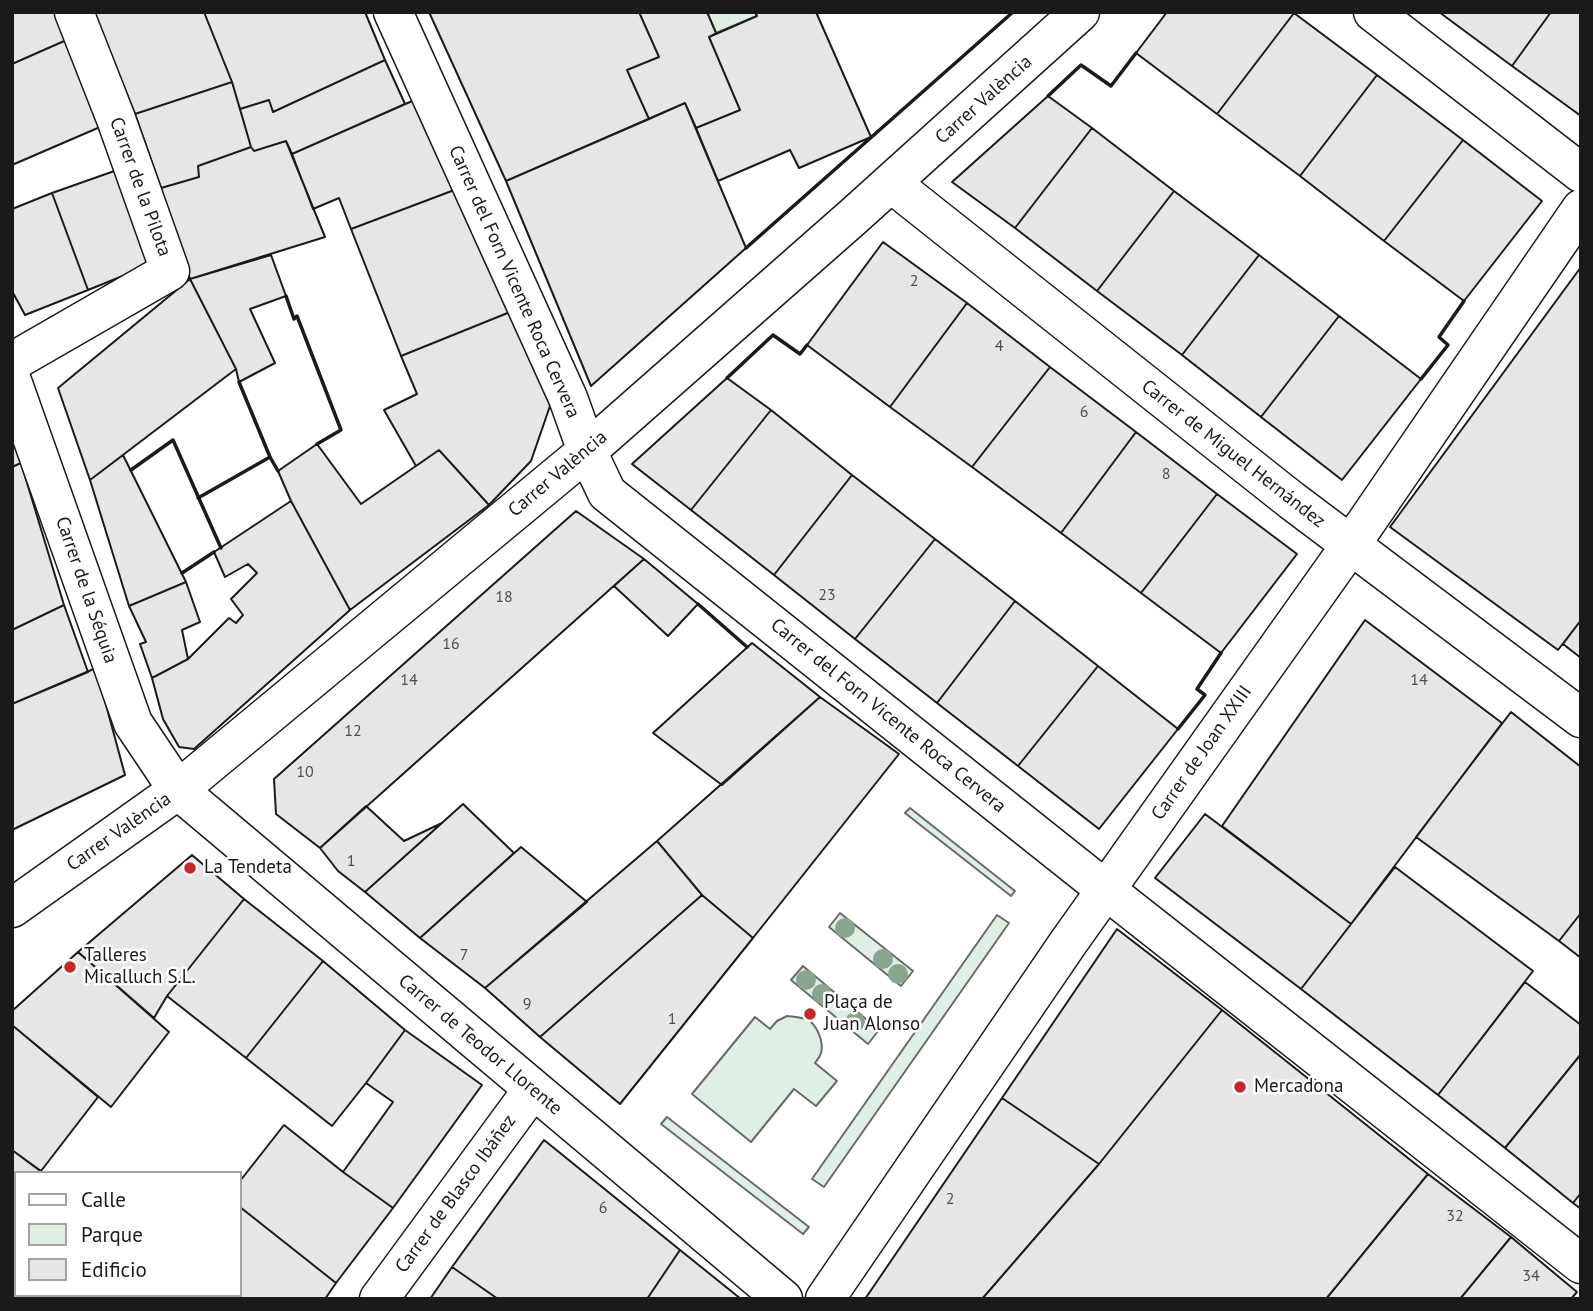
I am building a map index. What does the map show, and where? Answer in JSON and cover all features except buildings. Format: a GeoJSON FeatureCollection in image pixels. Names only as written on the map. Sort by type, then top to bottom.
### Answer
{"type":"FeatureCollection","features":[{"type":"Feature","properties":{"kind":"street","name":"Carrer de la Pilota"},"geometry":{"type":"LineString","coordinates":[[12,362],[170,271],[116,119],[74,12]]}},
{"type":"Feature","properties":{"kind":"street","name":"Carrer del Forn Vicente Roca Cervera"},"geometry":{"type":"LineString","coordinates":[[393,12],[568,398],[587,451],[607,493],[1581,1264]]}},
{"type":"Feature","properties":{"kind":"street","name":"Carrer València"},"geometry":{"type":"LineString","coordinates":[[12,908],[178,790],[587,451],[1080,12]]}},
{"type":"Feature","properties":{"kind":"street"},"geometry":{"type":"LineString","coordinates":[[1373,12],[1581,173]]}},
{"type":"Feature","properties":{"kind":"street","name":"Carrer de Miguel Hernández"},"geometry":{"type":"LineString","coordinates":[[891,183],[1350,545],[1581,718]]}},
{"type":"Feature","properties":{"kind":"street","name":"Carrer de Joan XXIII"},"geometry":{"type":"LineString","coordinates":[[825,1299],[1106,890],[1350,545],[1581,209]]}},
{"type":"Feature","properties":{"kind":"street","name":"Carrer de la Séquia"},"geometry":{"type":"LineString","coordinates":[[12,381],[133,723],[178,790]]}},
{"type":"Feature","properties":{"kind":"street","name":"Carrer de Teodor Llorente"},"geometry":{"type":"LineString","coordinates":[[178,790],[783,1299]]}},
{"type":"Feature","properties":{"kind":"street","name":"Carrer de Blasco Ibáñez"},"geometry":{"type":"LineString","coordinates":[[379,1299],[533,1089]]}},
{"type":"Feature","properties":{"kind":"green space"},"geometry":{"type":"Polygon","coordinates":[[[707,12],[755,12],[757,16],[716,33],[707,12]]]}},
{"type":"Feature","properties":{"kind":"green space"},"geometry":{"type":"Polygon","coordinates":[[[910,808],[1015,891],[1011,896],[905,813],[910,808]]]}},
{"type":"Feature","properties":{"kind":"green space"},"geometry":{"type":"Polygon","coordinates":[[[840,913],[913,971],[901,986],[829,927],[840,913]]]}},
{"type":"Feature","properties":{"kind":"green space"},"geometry":{"type":"Polygon","coordinates":[[[997,915],[1009,923],[824,1187],[812,1179],[997,915]]]}},
{"type":"Feature","properties":{"kind":"green space"},"geometry":{"type":"Polygon","coordinates":[[[803,966],[879,1030],[868,1044],[791,980],[803,966]]]}},
{"type":"Feature","properties":{"kind":"green space"},"geometry":{"type":"Polygon","coordinates":[[[787,1016],[804,1019],[813,1024],[822,1045],[821,1054],[815,1063],[837,1081],[816,1106],[794,1089],[751,1142],[692,1094],[755,1017],[770,1029],[777,1021],[787,1016]]]}},
{"type":"Feature","properties":{"kind":"green space"},"geometry":{"type":"Polygon","coordinates":[[[667,1117],[809,1227],[803,1234],[661,1124],[667,1117]]]}},
{"type":"Feature","properties":{"kind":"wall"},"geometry":{"type":"LineString","coordinates":[[746,248],[1013,12]]}},
{"type":"Feature","properties":{"kind":"wall"},"geometry":{"type":"LineString","coordinates":[[1048,96],[1081,65],[1111,86],[1136,53]]}},
{"type":"Feature","properties":{"kind":"wall"},"geometry":{"type":"LineString","coordinates":[[286,296],[294,319],[297,316],[341,430],[317,444]]}},
{"type":"Feature","properties":{"kind":"wall"},"geometry":{"type":"LineString","coordinates":[[1421,379],[1448,345],[1439,337],[1464,301]]}},
{"type":"Feature","properties":{"kind":"wall"},"geometry":{"type":"LineString","coordinates":[[727,378],[773,335],[800,354],[807,345]]}},
{"type":"Feature","properties":{"kind":"wall"},"geometry":{"type":"LineString","coordinates":[[239,382],[270,457]]}},
{"type":"Feature","properties":{"kind":"wall"},"geometry":{"type":"LineString","coordinates":[[131,470],[173,440],[221,548]]}},
{"type":"Feature","properties":{"kind":"wall"},"geometry":{"type":"LineString","coordinates":[[198,498],[270,457],[278,471]]}},
{"type":"Feature","properties":{"kind":"wall"},"geometry":{"type":"LineString","coordinates":[[182,573],[214,552]]}},
{"type":"Feature","properties":{"kind":"wall"},"geometry":{"type":"LineString","coordinates":[[698,604],[747,647]]}},
{"type":"Feature","properties":{"kind":"wall"},"geometry":{"type":"LineString","coordinates":[[1178,729],[1205,695],[1197,689],[1221,653]]}},
{"type":"Feature","properties":{"kind":"place","name":"La Tendeta"},"geometry":{"type":"Point","coordinates":[190,868]}},
{"type":"Feature","properties":{"kind":"place","name":"Talleres Micalluch S.L."},"geometry":{"type":"Point","coordinates":[70,967]}},
{"type":"Feature","properties":{"kind":"place","name":"Plaça de Juan Alonso"},"geometry":{"type":"Point","coordinates":[810,1014]}},
{"type":"Feature","properties":{"kind":"place","name":"Mercadona"},"geometry":{"type":"Point","coordinates":[1240,1087]}}]}
